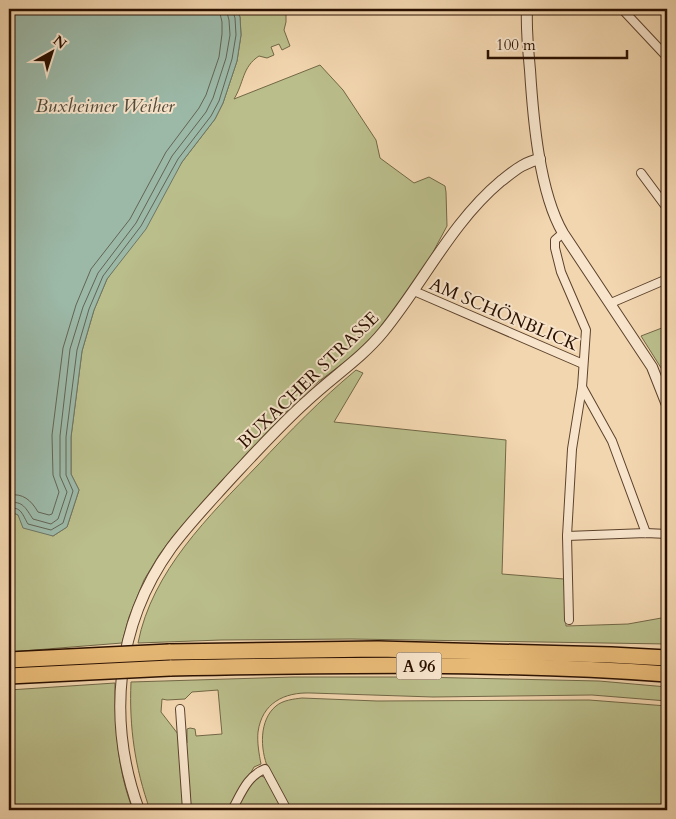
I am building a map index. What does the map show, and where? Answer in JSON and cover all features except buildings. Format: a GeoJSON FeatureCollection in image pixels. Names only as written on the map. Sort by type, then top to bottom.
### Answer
{"type":"FeatureCollection","features":[{"type":"Feature","properties":{"kind":"highway","name":"A 96"},"geometry":{"type":"LineString","coordinates":[[9,660],[169,652],[378,649],[667,658]]}},
{"type":"Feature","properties":{"kind":"highway","name":"A 96"},"geometry":{"type":"LineString","coordinates":[[9,676],[170,668],[390,665],[604,669],[667,674]]}},
{"type":"Feature","properties":{"kind":"street"},"geometry":{"type":"LineString","coordinates":[[527,9],[532,99],[540,158],[552,206],[563,233],[652,367],[667,405]]}},
{"type":"Feature","properties":{"kind":"street"},"geometry":{"type":"LineString","coordinates":[[622,9],[667,57]]}},
{"type":"Feature","properties":{"kind":"street","name":"BUXACHER STRASSE"},"geometry":{"type":"LineString","coordinates":[[139,810],[131,787],[124,754],[120,704],[121,676],[135,617],[144,594],[165,557],[180,537],[240,469],[284,423],[307,400],[371,345],[414,291],[471,209],[521,166],[529,161],[540,158]]}},
{"type":"Feature","properties":{"kind":"street"},"geometry":{"type":"LineString","coordinates":[[641,173],[667,208]]}},
{"type":"Feature","properties":{"kind":"street"},"geometry":{"type":"LineString","coordinates":[[563,233],[556,240],[555,248],[565,283],[586,326],[582,388],[572,448],[567,536],[569,620]]}},
{"type":"Feature","properties":{"kind":"street"},"geometry":{"type":"LineString","coordinates":[[611,303],[667,279]]}},
{"type":"Feature","properties":{"kind":"street","name":"AM SCHÖNBLICK"},"geometry":{"type":"LineString","coordinates":[[414,291],[583,364]]}},
{"type":"Feature","properties":{"kind":"street"},"geometry":{"type":"LineString","coordinates":[[582,388],[612,442],[646,533]]}},
{"type":"Feature","properties":{"kind":"street"},"geometry":{"type":"LineString","coordinates":[[567,536],[667,534]]}},
{"type":"Feature","properties":{"kind":"street"},"geometry":{"type":"LineString","coordinates":[[180,709],[187,810]]}},
{"type":"Feature","properties":{"kind":"street"},"geometry":{"type":"LineString","coordinates":[[232,810],[251,777],[258,771],[265,769],[287,810]]}},
{"type":"Feature","properties":{"kind":"green space"},"geometry":{"type":"Polygon","coordinates":[[[236,9],[286,9],[284,30],[290,46],[282,50],[279,44],[271,47],[274,55],[267,58],[259,56],[253,60],[246,70],[234,99],[320,65],[343,90],[376,140],[380,158],[414,183],[429,177],[445,186],[447,226],[414,283],[374,335],[350,358],[314,385],[291,407],[224,478],[173,536],[144,580],[129,617],[122,643],[9,652],[9,515],[14,513],[53,536],[67,527],[79,490],[71,474],[71,437],[82,351],[94,310],[107,279],[182,162],[215,119],[223,103],[237,61],[241,35],[240,17],[236,9]]]}},
{"type":"Feature","properties":{"kind":"green space"},"geometry":{"type":"Polygon","coordinates":[[[667,326],[667,370],[663,371],[641,336],[667,326]]]}},
{"type":"Feature","properties":{"kind":"green space"},"geometry":{"type":"Polygon","coordinates":[[[356,370],[363,373],[334,422],[506,440],[502,574],[564,579],[566,626],[628,624],[667,617],[667,644],[351,639],[138,643],[145,617],[156,592],[169,568],[185,546],[221,504],[281,440],[356,370]]]}},
{"type":"Feature","properties":{"kind":"green space"},"geometry":{"type":"Polygon","coordinates":[[[293,677],[417,677],[599,681],[667,687],[667,701],[592,695],[433,697],[301,693],[283,697],[269,707],[260,722],[258,744],[261,764],[254,767],[230,810],[190,810],[185,745],[187,743],[187,729],[195,729],[196,736],[222,734],[218,690],[192,692],[185,699],[162,699],[161,712],[178,734],[184,810],[150,810],[140,779],[134,747],[131,715],[131,682],[293,677]]]}},
{"type":"Feature","properties":{"kind":"green space"},"geometry":{"type":"Polygon","coordinates":[[[115,683],[120,764],[133,810],[9,810],[9,690],[115,683]]]}},
{"type":"Feature","properties":{"kind":"green space"},"geometry":{"type":"Polygon","coordinates":[[[302,698],[377,701],[589,700],[667,706],[667,810],[290,810],[275,784],[265,760],[263,735],[266,719],[276,706],[285,701],[302,698]]]}},
{"type":"Feature","properties":{"kind":"green space"},"geometry":{"type":"Polygon","coordinates":[[[261,776],[273,785],[285,810],[235,810],[248,785],[261,776]]]}},
{"type":"Feature","properties":{"kind":"water","name":"Buxheimer Weiher"},"geometry":{"type":"Polygon","coordinates":[[[9,9],[236,9],[240,17],[241,35],[237,61],[223,103],[215,119],[182,162],[146,229],[107,279],[94,310],[82,351],[71,437],[71,474],[79,490],[67,527],[53,536],[23,528],[18,515],[14,513],[9,515],[9,9]]]}}]}
